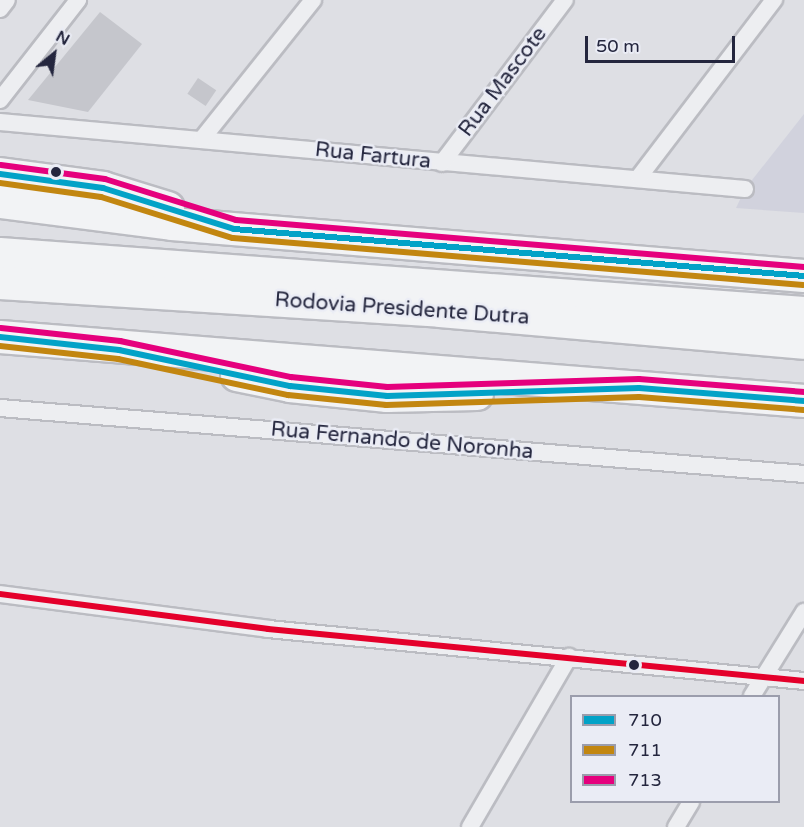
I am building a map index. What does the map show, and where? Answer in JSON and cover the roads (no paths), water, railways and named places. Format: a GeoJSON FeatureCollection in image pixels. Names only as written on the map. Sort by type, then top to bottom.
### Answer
{"type":"FeatureCollection","features":[{"type":"Feature","properties":{"kind":"highway"},"geometry":{"type":"LineString","coordinates":[[0,174],[103,188],[234,229]]}},
{"type":"Feature","properties":{"kind":"highway"},"geometry":{"type":"LineString","coordinates":[[0,202],[234,229],[804,276]]}},
{"type":"Feature","properties":{"kind":"highway","name":"Rodovia Presidente Dutra"},"geometry":{"type":"LineString","coordinates":[[0,254],[804,313]]}},
{"type":"Feature","properties":{"kind":"highway","name":"Rodovia Presidente Dutra"},"geometry":{"type":"LineString","coordinates":[[0,283],[440,310],[804,343]]}},
{"type":"Feature","properties":{"kind":"highway"},"geometry":{"type":"LineString","coordinates":[[0,338],[119,350],[290,386],[387,396],[639,388],[804,401]]}},
{"type":"Feature","properties":{"kind":"street"},"geometry":{"type":"LineString","coordinates":[[0,9],[7,0]]}},
{"type":"Feature","properties":{"kind":"street"},"geometry":{"type":"LineString","coordinates":[[0,100],[78,0]]}},
{"type":"Feature","properties":{"kind":"street"},"geometry":{"type":"LineString","coordinates":[[202,139],[313,0]]}},
{"type":"Feature","properties":{"kind":"street","name":"Rua Mascote"},"geometry":{"type":"LineString","coordinates":[[442,163],[565,0]]}},
{"type":"Feature","properties":{"kind":"street"},"geometry":{"type":"LineString","coordinates":[[639,177],[774,0]]}},
{"type":"Feature","properties":{"kind":"street","name":"Rua Fartura"},"geometry":{"type":"LineString","coordinates":[[0,122],[442,163],[639,177],[745,189]]}},
{"type":"Feature","properties":{"kind":"street","name":"Rua Fernando de Noronha"},"geometry":{"type":"LineString","coordinates":[[0,408],[804,474]]}},
{"type":"Feature","properties":{"kind":"street"},"geometry":{"type":"LineString","coordinates":[[0,594],[268,629],[804,681]]}},
{"type":"Feature","properties":{"kind":"street"},"geometry":{"type":"LineString","coordinates":[[753,695],[804,612]]}},
{"type":"Feature","properties":{"kind":"street"},"geometry":{"type":"LineString","coordinates":[[470,827],[569,657]]}},
{"type":"Feature","properties":{"kind":"street"},"geometry":{"type":"LineString","coordinates":[[676,827],[690,803]]}}]}
